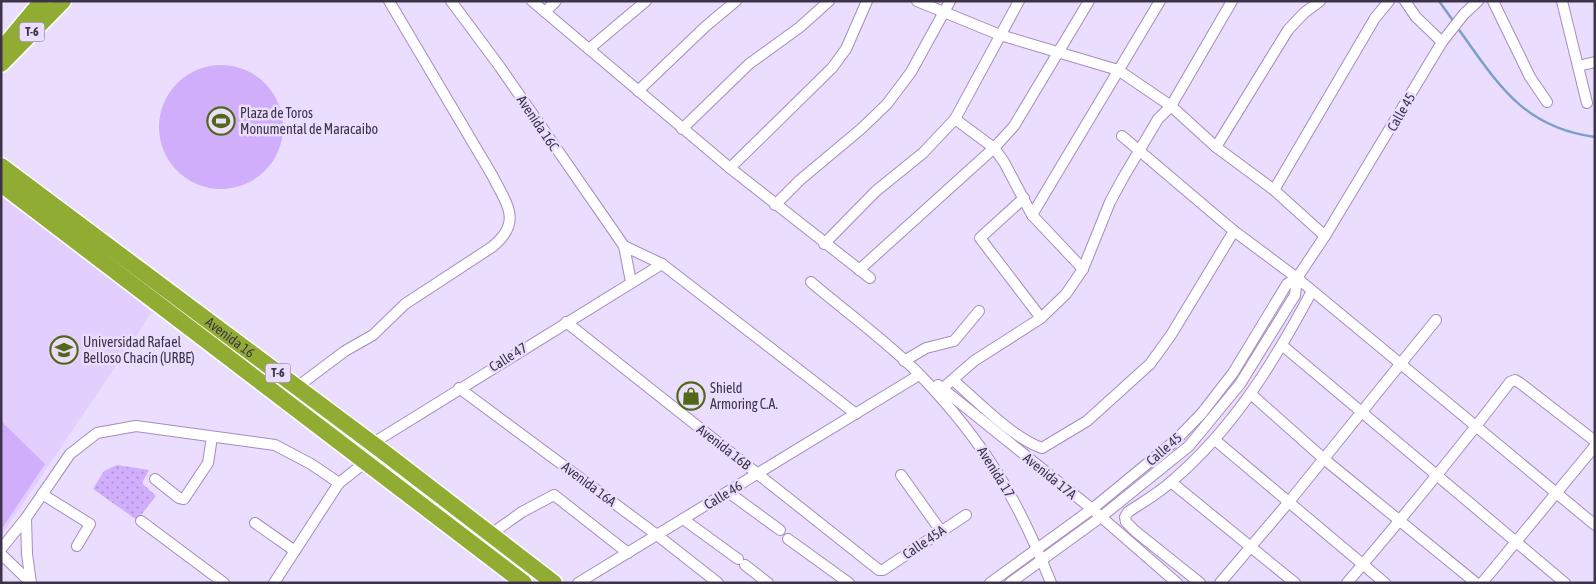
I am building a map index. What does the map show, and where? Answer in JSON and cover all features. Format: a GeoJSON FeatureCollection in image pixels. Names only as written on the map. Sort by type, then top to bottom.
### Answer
{"type":"FeatureCollection","features":[{"type":"Feature","properties":{"kind":"highway","name":"T-6"},"geometry":{"type":"LineString","coordinates":[[1,50],[42,1]]}},
{"type":"Feature","properties":{"kind":"highway","name":"T-6"},"geometry":{"type":"LineString","coordinates":[[1,64],[63,1]]}},
{"type":"Feature","properties":{"kind":"highway","name":"Avenida 16"},"geometry":{"type":"LineString","coordinates":[[1,166],[376,446],[554,583]]}},
{"type":"Feature","properties":{"kind":"highway","name":"Avenida 16"},"geometry":{"type":"LineString","coordinates":[[1,184],[524,583]]}},
{"type":"Feature","properties":{"kind":"street"},"geometry":{"type":"LineString","coordinates":[[297,388],[344,351],[373,334],[405,304],[492,247],[504,237],[511,224],[506,205],[492,175],[389,1]]}},
{"type":"Feature","properties":{"kind":"street","name":"Avenida 16C"},"geometry":{"type":"LineString","coordinates":[[451,1],[500,67],[624,246]]}},
{"type":"Feature","properties":{"kind":"street"},"geometry":{"type":"LineString","coordinates":[[532,1],[775,205],[870,278]]}},
{"type":"Feature","properties":{"kind":"street"},"geometry":{"type":"LineString","coordinates":[[545,12],[556,1]]}},
{"type":"Feature","properties":{"kind":"street"},"geometry":{"type":"LineString","coordinates":[[589,49],[646,1]]}},
{"type":"Feature","properties":{"kind":"street"},"geometry":{"type":"LineString","coordinates":[[638,90],[706,26],[736,1]]}},
{"type":"Feature","properties":{"kind":"street"},"geometry":{"type":"LineString","coordinates":[[682,128],[749,64],[800,27],[829,1]]}},
{"type":"Feature","properties":{"kind":"street"},"geometry":{"type":"LineString","coordinates":[[730,168],[832,68],[846,49],[867,1]]}},
{"type":"Feature","properties":{"kind":"street"},"geometry":{"type":"LineString","coordinates":[[917,1],[947,6],[1000,35],[1057,54],[1118,70],[1172,106],[1216,146],[1274,190],[1326,236]]}},
{"type":"Feature","properties":{"kind":"street"},"geometry":{"type":"LineString","coordinates":[[824,244],[876,191],[923,153],[955,119],[1019,1]]}},
{"type":"Feature","properties":{"kind":"street"},"geometry":{"type":"LineString","coordinates":[[859,270],[994,148],[1014,126],[1089,1]]}},
{"type":"Feature","properties":{"kind":"street"},"geometry":{"type":"LineString","coordinates":[[1032,215],[1160,1]]}},
{"type":"Feature","properties":{"kind":"street"},"geometry":{"type":"LineString","coordinates":[[943,388],[974,361],[1041,318],[1066,294],[1082,269],[1110,202],[1158,119],[1172,106],[1232,1]]}},
{"type":"Feature","properties":{"kind":"street"},"geometry":{"type":"LineString","coordinates":[[1216,146],[1288,30],[1304,13],[1320,1]]}},
{"type":"Feature","properties":{"kind":"street"},"geometry":{"type":"LineString","coordinates":[[1274,190],[1375,18],[1389,1]]}},
{"type":"Feature","properties":{"kind":"street"},"geometry":{"type":"LineString","coordinates":[[1405,1],[1416,17],[1442,42]]}},
{"type":"Feature","properties":{"kind":"street","name":"Calle 45"},"geometry":{"type":"LineString","coordinates":[[990,583],[1092,509],[1176,440],[1202,413],[1233,373],[1287,284],[1297,278],[1326,236],[1442,42],[1464,14],[1478,1]]}},
{"type":"Feature","properties":{"kind":"street"},"geometry":{"type":"LineString","coordinates":[[1493,1],[1530,77],[1547,102]]}},
{"type":"Feature","properties":{"kind":"street"},"geometry":{"type":"LineString","coordinates":[[1562,1],[1587,103]]}},
{"type":"Feature","properties":{"kind":"street"},"geometry":{"type":"LineString","coordinates":[[775,205],[800,180],[861,129],[887,104],[911,72],[947,6]]}},
{"type":"Feature","properties":{"kind":"street"},"geometry":{"type":"LineString","coordinates":[[1578,66],[1595,62]]}},
{"type":"Feature","properties":{"kind":"street"},"geometry":{"type":"LineString","coordinates":[[955,119],[994,148],[1004,162],[1032,215],[1082,269]]}},
{"type":"Feature","properties":{"kind":"street"},"geometry":{"type":"LineString","coordinates":[[1122,136],[1234,231],[1297,278],[1595,525]]}},
{"type":"Feature","properties":{"kind":"street"},"geometry":{"type":"LineString","coordinates":[[1024,198],[980,238],[1041,318]]}},
{"type":"Feature","properties":{"kind":"street"},"geometry":{"type":"LineString","coordinates":[[953,380],[1032,445],[1042,448],[1087,421],[1150,364],[1171,335],[1234,231]]}},
{"type":"Feature","properties":{"kind":"street"},"geometry":{"type":"LineString","coordinates":[[624,246],[662,264],[856,414]]}},
{"type":"Feature","properties":{"kind":"street"},"geometry":{"type":"LineString","coordinates":[[624,246],[631,282]]}},
{"type":"Feature","properties":{"kind":"street","name":"Calle 47"},"geometry":{"type":"LineString","coordinates":[[339,483],[376,446],[459,388],[662,264]]}},
{"type":"Feature","properties":{"kind":"street","name":"Calle 45"},"geometry":{"type":"LineString","coordinates":[[1010,583],[1101,517],[1189,446],[1226,402],[1295,295],[1297,278]]}},
{"type":"Feature","properties":{"kind":"street"},"geometry":{"type":"LineString","coordinates":[[811,282],[920,375]]}},
{"type":"Feature","properties":{"kind":"street"},"geometry":{"type":"LineString","coordinates":[[1200,583],[1126,522],[1125,517],[1128,512],[1171,482],[1215,440],[1252,395],[1283,346],[1312,291]]}},
{"type":"Feature","properties":{"kind":"street"},"geometry":{"type":"LineString","coordinates":[[904,361],[926,348],[954,341],[979,311]]}},
{"type":"Feature","properties":{"kind":"street"},"geometry":{"type":"LineString","coordinates":[[1220,583],[1288,503],[1436,320]]}},
{"type":"Feature","properties":{"kind":"street","name":"Avenida 16B"},"geometry":{"type":"LineString","coordinates":[[566,322],[875,568],[883,570]]}},
{"type":"Feature","properties":{"kind":"street"},"geometry":{"type":"LineString","coordinates":[[1283,346],[1565,583]]}},
{"type":"Feature","properties":{"kind":"street","name":"Calle 46"},"geometry":{"type":"LineString","coordinates":[[578,583],[920,375]]}},
{"type":"Feature","properties":{"kind":"street","name":"Avenida 17A"},"geometry":{"type":"LineString","coordinates":[[920,375],[943,388],[1092,509],[1177,583]]}},
{"type":"Feature","properties":{"kind":"street","name":"Avenida 17"},"geometry":{"type":"LineString","coordinates":[[920,375],[961,421],[986,453],[1010,491],[1038,550],[1051,583]]}},
{"type":"Feature","properties":{"kind":"street"},"geometry":{"type":"LineString","coordinates":[[1347,583],[1399,519],[1437,477],[1510,382],[1515,380],[1595,441]]}},
{"type":"Feature","properties":{"kind":"street","name":"Avenida 16A"},"geometry":{"type":"LineString","coordinates":[[459,388],[657,535],[718,583]]}},
{"type":"Feature","properties":{"kind":"street"},"geometry":{"type":"LineString","coordinates":[[1252,395],[1324,458],[1476,583]]}},
{"type":"Feature","properties":{"kind":"street"},"geometry":{"type":"LineString","coordinates":[[1,549],[26,518],[70,454],[97,433],[136,426],[275,445],[311,464],[339,483],[274,583]]}},
{"type":"Feature","properties":{"kind":"street"},"geometry":{"type":"LineString","coordinates":[[155,479],[179,498],[184,499],[188,496],[208,463],[212,437]]}},
{"type":"Feature","properties":{"kind":"street"},"geometry":{"type":"LineString","coordinates":[[1215,440],[1385,583]]}},
{"type":"Feature","properties":{"kind":"street"},"geometry":{"type":"LineString","coordinates":[[1482,583],[1555,492],[1595,446]]}},
{"type":"Feature","properties":{"kind":"street"},"geometry":{"type":"LineString","coordinates":[[901,475],[940,531]]}},
{"type":"Feature","properties":{"kind":"street"},"geometry":{"type":"LineString","coordinates":[[1171,482],[1295,583]]}},
{"type":"Feature","properties":{"kind":"street"},"geometry":{"type":"LineString","coordinates":[[728,492],[780,530]]}},
{"type":"Feature","properties":{"kind":"street"},"geometry":{"type":"LineString","coordinates":[[42,494],[90,524],[78,546]]}},
{"type":"Feature","properties":{"kind":"street"},"geometry":{"type":"LineString","coordinates":[[491,534],[522,512],[554,495],[628,553]]}},
{"type":"Feature","properties":{"kind":"street","name":"Calle 45A"},"geometry":{"type":"LineString","coordinates":[[883,570],[966,515]]}},
{"type":"Feature","properties":{"kind":"street"},"geometry":{"type":"LineString","coordinates":[[26,518],[30,582]]}},
{"type":"Feature","properties":{"kind":"street"},"geometry":{"type":"LineString","coordinates":[[684,519],[768,583]]}},
{"type":"Feature","properties":{"kind":"street"},"geometry":{"type":"LineString","coordinates":[[141,521],[224,583]]}},
{"type":"Feature","properties":{"kind":"street"},"geometry":{"type":"LineString","coordinates":[[255,523],[295,551]]}},
{"type":"Feature","properties":{"kind":"street"},"geometry":{"type":"LineString","coordinates":[[788,539],[849,583]]}},
{"type":"Feature","properties":{"kind":"street"},"geometry":{"type":"LineString","coordinates":[[1,554],[30,582]]}},
{"type":"Feature","properties":{"kind":"shaded area","name":"Plaza de Toros Monumental de Maracaibo"},"geometry":{"type":"Polygon","coordinates":[[[221,65],[245,70],[265,83],[278,103],[283,127],[278,151],[265,171],[245,184],[221,189],[197,184],[177,171],[164,151],[159,127],[164,103],[177,83],[197,70],[221,65]]]}},
{"type":"Feature","properties":{"kind":"shaded area","name":"Universidad Rafael Belloso Chacín (URBE)"},"geometry":{"type":"Polygon","coordinates":[[[1,194],[152,312],[1,536],[1,194]]]}},
{"type":"Feature","properties":{"kind":"shaded area"},"geometry":{"type":"Polygon","coordinates":[[[1,421],[45,464],[1,530],[1,421]]]}},
{"type":"Feature","properties":{"kind":"shaded area"},"geometry":{"type":"Polygon","coordinates":[[[117,465],[149,470],[142,483],[156,496],[137,520],[93,489],[104,471],[117,465]]]}},
{"type":"Feature","properties":{"kind":"waterway"},"geometry":{"type":"LineString","coordinates":[[1439,1],[1454,22]]}},
{"type":"Feature","properties":{"kind":"waterway"},"geometry":{"type":"LineString","coordinates":[[1457,27],[1499,83],[1513,99],[1529,112],[1569,132],[1595,137]]}},
{"type":"Feature","properties":{"kind":"place","name":"Plaza de Toros Monumental de Maracaibo"},"geometry":{"type":"Point","coordinates":[221,121]}},
{"type":"Feature","properties":{"kind":"place","name":"Universidad Rafael Belloso Chacín (URBE)"},"geometry":{"type":"Point","coordinates":[64,350]}},
{"type":"Feature","properties":{"kind":"place","name":"Shield Armoring C.A."},"geometry":{"type":"Point","coordinates":[691,396]}}]}
